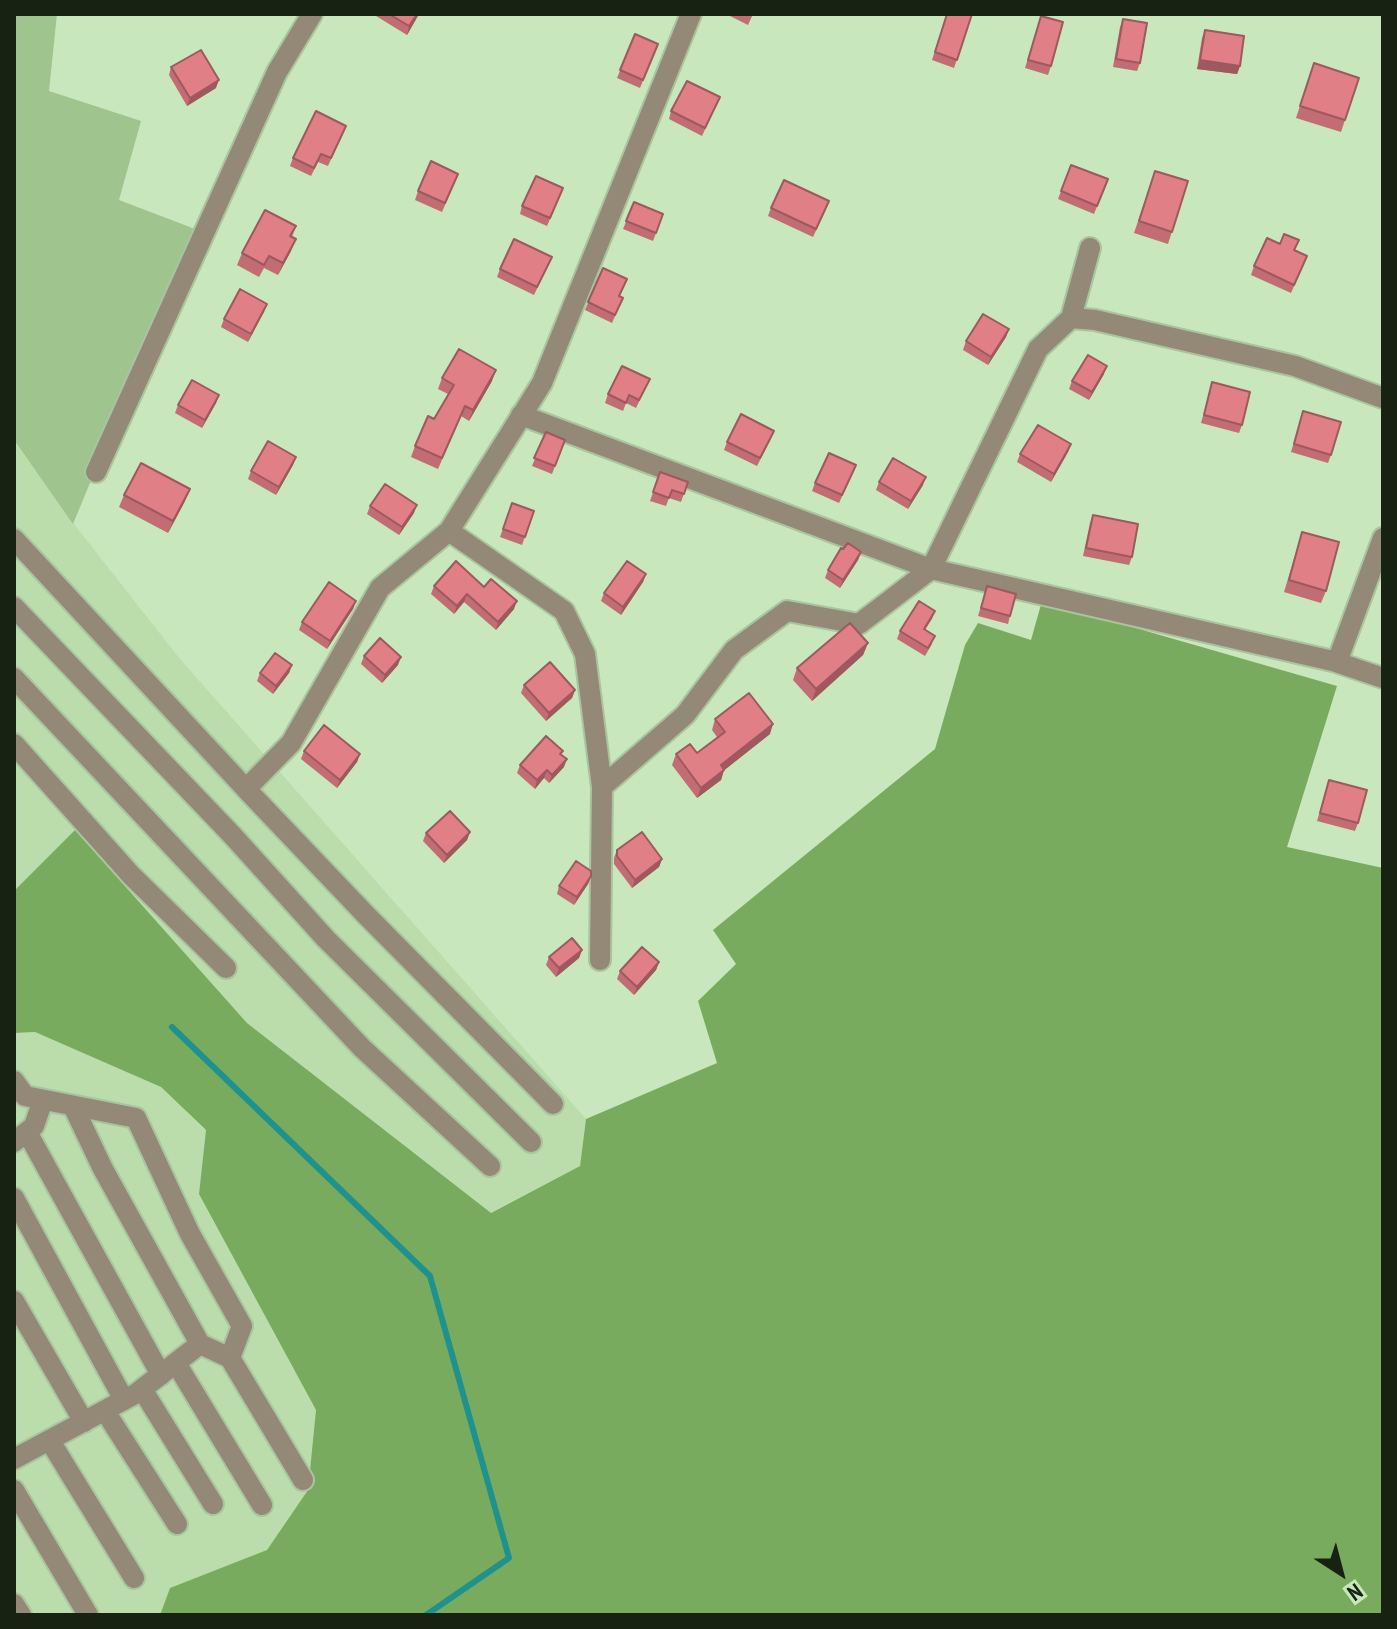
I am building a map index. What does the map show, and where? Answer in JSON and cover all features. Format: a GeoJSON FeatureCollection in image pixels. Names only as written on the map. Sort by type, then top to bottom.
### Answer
{"type":"FeatureCollection","features":[{"type":"Feature","properties":{"kind":"street"},"geometry":{"type":"LineString","coordinates":[[96,472],[277,72],[312,14]]}},
{"type":"Feature","properties":{"kind":"street"},"geometry":{"type":"LineString","coordinates":[[246,789],[291,743],[380,588],[449,531],[542,383],[691,14]]}},
{"type":"Feature","properties":{"kind":"street"},"geometry":{"type":"LineString","coordinates":[[602,787],[685,715],[734,650],[787,611],[859,624],[931,569],[1038,349],[1071,318],[1090,248]]}},
{"type":"Feature","properties":{"kind":"street"},"geometry":{"type":"LineString","coordinates":[[1071,318],[1095,320],[1295,366],[1383,398]]}},
{"type":"Feature","properties":{"kind":"street"},"geometry":{"type":"LineString","coordinates":[[521,415],[931,569],[1337,662],[1383,538]]}},
{"type":"Feature","properties":{"kind":"street"},"geometry":{"type":"LineString","coordinates":[[449,531],[564,611],[585,654],[602,787],[600,960]]}},
{"type":"Feature","properties":{"kind":"street"},"geometry":{"type":"LineString","coordinates":[[14,539],[366,915],[553,1104]]}},
{"type":"Feature","properties":{"kind":"street"},"geometry":{"type":"LineString","coordinates":[[14,607],[149,747],[326,939],[531,1142]]}},
{"type":"Feature","properties":{"kind":"street"},"geometry":{"type":"LineString","coordinates":[[1330,660],[1383,678]]}},
{"type":"Feature","properties":{"kind":"street"},"geometry":{"type":"LineString","coordinates":[[14,678],[362,1048],[490,1166]]}},
{"type":"Feature","properties":{"kind":"street"},"geometry":{"type":"LineString","coordinates":[[14,744],[131,875],[226,968]]}},
{"type":"Feature","properties":{"kind":"street"},"geometry":{"type":"LineString","coordinates":[[14,1081],[25,1096],[136,1118],[190,1234],[242,1326],[230,1358]]}},
{"type":"Feature","properties":{"kind":"street"},"geometry":{"type":"LineString","coordinates":[[43,1100],[34,1126],[20,1137],[168,1369],[262,1505]]}},
{"type":"Feature","properties":{"kind":"street"},"geometry":{"type":"LineString","coordinates":[[73,1106],[103,1169],[200,1344],[230,1358],[303,1480]]}},
{"type":"Feature","properties":{"kind":"street"},"geometry":{"type":"LineString","coordinates":[[14,1198],[124,1400]]}},
{"type":"Feature","properties":{"kind":"street"},"geometry":{"type":"LineString","coordinates":[[14,1301],[84,1422]]}},
{"type":"Feature","properties":{"kind":"street"},"geometry":{"type":"LineString","coordinates":[[14,1436],[20,1457],[142,1389],[200,1344]]}},
{"type":"Feature","properties":{"kind":"street"},"geometry":{"type":"LineString","coordinates":[[142,1389],[213,1504]]}},
{"type":"Feature","properties":{"kind":"street"},"geometry":{"type":"LineString","coordinates":[[105,1411],[177,1524]]}},
{"type":"Feature","properties":{"kind":"street"},"geometry":{"type":"LineString","coordinates":[[50,1441],[134,1578]]}},
{"type":"Feature","properties":{"kind":"street"},"geometry":{"type":"LineString","coordinates":[[14,1490],[88,1615]]}},
{"type":"Feature","properties":{"kind":"street"},"geometry":{"type":"LineString","coordinates":[[14,1604],[21,1615]]}},
{"type":"Feature","properties":{"kind":"shaded area"},"geometry":{"type":"Polygon","coordinates":[[[14,14],[57,14],[49,91],[141,121],[119,200],[195,229],[73,524],[14,440],[14,14]]]}},
{"type":"Feature","properties":{"kind":"shaded area"},"geometry":{"type":"Polygon","coordinates":[[[14,441],[74,524],[180,659],[586,1119],[580,1166],[490,1213],[247,1023],[75,830],[14,891],[14,441]]]}},
{"type":"Feature","properties":{"kind":"shaded area"},"geometry":{"type":"Polygon","coordinates":[[[1042,601],[1337,686],[1287,847],[1383,868],[1383,1615],[160,1615],[170,1588],[267,1550],[308,1490],[316,1410],[199,1194],[206,1130],[161,1087],[35,1032],[14,1033],[14,891],[75,830],[247,1023],[491,1213],[580,1166],[586,1119],[717,1063],[698,1001],[736,964],[713,930],[935,749],[965,645],[978,623],[1031,640],[1042,601]]]}},
{"type":"Feature","properties":{"kind":"shaded area"},"geometry":{"type":"Polygon","coordinates":[[[35,1032],[161,1087],[206,1131],[199,1194],[316,1410],[308,1490],[267,1551],[170,1588],[160,1615],[14,1615],[14,1033],[35,1032]]]}},
{"type":"Feature","properties":{"kind":"building"},"geometry":{"type":"Polygon","coordinates":[[[389,14],[417,14],[409,26],[389,14]]]}},
{"type":"Feature","properties":{"kind":"building"},"geometry":{"type":"Polygon","coordinates":[[[947,14],[972,14],[957,60],[935,52],[947,14]]]}},
{"type":"Feature","properties":{"kind":"building"},"geometry":{"type":"Polygon","coordinates":[[[1041,16],[1063,22],[1051,66],[1028,60],[1041,16]]]}},
{"type":"Feature","properties":{"kind":"building"},"geometry":{"type":"Polygon","coordinates":[[[1123,19],[1147,23],[1140,63],[1116,59],[1123,19]]]}},
{"type":"Feature","properties":{"kind":"building"},"geometry":{"type":"Polygon","coordinates":[[[1205,30],[1244,36],[1240,66],[1200,60],[1205,30]]]}},
{"type":"Feature","properties":{"kind":"building"},"geometry":{"type":"Polygon","coordinates":[[[635,34],[658,44],[643,80],[620,70],[635,34]]]}},
{"type":"Feature","properties":{"kind":"building"},"geometry":{"type":"Polygon","coordinates":[[[201,50],[219,80],[190,98],[171,67],[201,50]]]}},
{"type":"Feature","properties":{"kind":"building"},"geometry":{"type":"Polygon","coordinates":[[[1314,63],[1359,78],[1345,120],[1300,106],[1314,63]]]}},
{"type":"Feature","properties":{"kind":"building"},"geometry":{"type":"Polygon","coordinates":[[[687,81],[720,97],[705,128],[671,111],[687,81]]]}},
{"type":"Feature","properties":{"kind":"building"},"geometry":{"type":"Polygon","coordinates":[[[316,111],[346,126],[331,158],[321,154],[314,168],[293,158],[316,111]]]}},
{"type":"Feature","properties":{"kind":"building"},"geometry":{"type":"Polygon","coordinates":[[[431,161],[458,174],[445,203],[418,191],[431,161]]]}},
{"type":"Feature","properties":{"kind":"building"},"geometry":{"type":"Polygon","coordinates":[[[1071,165],[1108,179],[1097,206],[1061,191],[1071,165]]]}},
{"type":"Feature","properties":{"kind":"building"},"geometry":{"type":"Polygon","coordinates":[[[1155,171],[1188,181],[1172,232],[1139,221],[1155,171]]]}},
{"type":"Feature","properties":{"kind":"building"},"geometry":{"type":"Polygon","coordinates":[[[536,176],[563,188],[550,218],[522,206],[536,176]]]}},
{"type":"Feature","properties":{"kind":"building"},"geometry":{"type":"Polygon","coordinates":[[[784,180],[829,201],[816,229],[771,208],[784,180]]]}},
{"type":"Feature","properties":{"kind":"building"},"geometry":{"type":"Polygon","coordinates":[[[634,202],[663,214],[656,233],[626,221],[634,202]]]}},
{"type":"Feature","properties":{"kind":"building"},"geometry":{"type":"Polygon","coordinates":[[[265,210],[296,226],[290,236],[296,239],[283,263],[269,256],[264,265],[242,253],[265,210]]]}},
{"type":"Feature","properties":{"kind":"building"},"geometry":{"type":"Polygon","coordinates":[[[1284,234],[1299,240],[1294,250],[1307,256],[1294,285],[1254,266],[1267,238],[1280,244],[1284,234]]]}},
{"type":"Feature","properties":{"kind":"building"},"geometry":{"type":"Polygon","coordinates":[[[514,239],[552,257],[537,287],[500,269],[514,239]]]}},
{"type":"Feature","properties":{"kind":"building"},"geometry":{"type":"Polygon","coordinates":[[[603,268],[627,279],[615,315],[588,302],[603,268]]]}},
{"type":"Feature","properties":{"kind":"building"},"geometry":{"type":"Polygon","coordinates":[[[240,289],[267,304],[251,334],[224,319],[240,289]]]}},
{"type":"Feature","properties":{"kind":"building"},"geometry":{"type":"Polygon","coordinates":[[[983,314],[1009,329],[991,357],[966,341],[983,314]]]}},
{"type":"Feature","properties":{"kind":"building"},"geometry":{"type":"Polygon","coordinates":[[[459,349],[496,370],[473,410],[465,406],[442,458],[415,446],[428,416],[434,419],[454,385],[442,378],[459,349]]]}},
{"type":"Feature","properties":{"kind":"building"},"geometry":{"type":"Polygon","coordinates":[[[1088,355],[1107,366],[1092,392],[1072,381],[1088,355]]]}},
{"type":"Feature","properties":{"kind":"building"},"geometry":{"type":"Polygon","coordinates":[[[622,366],[650,379],[639,400],[629,395],[626,403],[608,394],[622,366]]]}},
{"type":"Feature","properties":{"kind":"building"},"geometry":{"type":"Polygon","coordinates":[[[192,380],[219,395],[205,420],[178,405],[192,380]]]}},
{"type":"Feature","properties":{"kind":"building"},"geometry":{"type":"Polygon","coordinates":[[[1212,382],[1250,392],[1242,425],[1204,415],[1212,382]]]}},
{"type":"Feature","properties":{"kind":"building"},"geometry":{"type":"Polygon","coordinates":[[[1303,411],[1341,422],[1331,455],[1294,444],[1303,411]]]}},
{"type":"Feature","properties":{"kind":"building"},"geometry":{"type":"Polygon","coordinates":[[[741,414],[774,431],[760,458],[727,442],[741,414]]]}},
{"type":"Feature","properties":{"kind":"building"},"geometry":{"type":"Polygon","coordinates":[[[1038,425],[1071,444],[1054,474],[1020,454],[1038,425]]]}},
{"type":"Feature","properties":{"kind":"building"},"geometry":{"type":"Polygon","coordinates":[[[546,432],[565,440],[555,466],[534,458],[546,432]]]}},
{"type":"Feature","properties":{"kind":"building"},"geometry":{"type":"Polygon","coordinates":[[[268,441],[296,457],[279,487],[251,471],[268,441]]]}},
{"type":"Feature","properties":{"kind":"building"},"geometry":{"type":"Polygon","coordinates":[[[829,453],[856,465],[842,495],[815,483],[829,453]]]}},
{"type":"Feature","properties":{"kind":"building"},"geometry":{"type":"Polygon","coordinates":[[[893,458],[926,477],[911,501],[879,482],[893,458]]]}},
{"type":"Feature","properties":{"kind":"building"},"geometry":{"type":"Polygon","coordinates":[[[141,463],[190,489],[173,521],[124,495],[141,463]]]}},
{"type":"Feature","properties":{"kind":"building"},"geometry":{"type":"Polygon","coordinates":[[[660,472],[688,482],[684,494],[672,490],[669,498],[653,492],[660,472]]]}},
{"type":"Feature","properties":{"kind":"building"},"geometry":{"type":"Polygon","coordinates":[[[385,484],[417,505],[402,527],[370,506],[385,484]]]}},
{"type":"Feature","properties":{"kind":"building"},"geometry":{"type":"Polygon","coordinates":[[[512,503],[534,511],[525,537],[503,529],[512,503]]]}},
{"type":"Feature","properties":{"kind":"building"},"geometry":{"type":"Polygon","coordinates":[[[1093,515],[1138,524],[1132,557],[1086,548],[1093,515]]]}},
{"type":"Feature","properties":{"kind":"building"},"geometry":{"type":"Polygon","coordinates":[[[1302,532],[1339,542],[1326,591],[1289,580],[1302,532]]]}},
{"type":"Feature","properties":{"kind":"building"},"geometry":{"type":"Polygon","coordinates":[[[848,543],[861,552],[843,580],[828,570],[841,548],[848,543]]]}},
{"type":"Feature","properties":{"kind":"building"},"geometry":{"type":"Polygon","coordinates":[[[456,561],[484,587],[491,579],[517,601],[498,622],[467,594],[457,606],[434,586],[456,561]]]}},
{"type":"Feature","properties":{"kind":"building"},"geometry":{"type":"Polygon","coordinates":[[[627,561],[646,574],[623,607],[604,593],[627,561]]]}},
{"type":"Feature","properties":{"kind":"building"},"geometry":{"type":"Polygon","coordinates":[[[329,582],[356,601],[330,641],[302,622],[329,582]]]}},
{"type":"Feature","properties":{"kind":"building"},"geometry":{"type":"Polygon","coordinates":[[[987,586],[1016,594],[1010,616],[981,608],[987,586]]]}},
{"type":"Feature","properties":{"kind":"building"},"geometry":{"type":"Polygon","coordinates":[[[919,601],[935,611],[924,629],[935,636],[928,648],[900,631],[919,601]]]}},
{"type":"Feature","properties":{"kind":"building"},"geometry":{"type":"Polygon","coordinates":[[[850,623],[868,643],[816,689],[797,668],[850,623]]]}},
{"type":"Feature","properties":{"kind":"building"},"geometry":{"type":"Polygon","coordinates":[[[380,638],[401,657],[385,675],[364,656],[380,638]]]}},
{"type":"Feature","properties":{"kind":"building"},"geometry":{"type":"Polygon","coordinates":[[[275,653],[292,665],[276,686],[260,673],[275,653]]]}},
{"type":"Feature","properties":{"kind":"building"},"geometry":{"type":"Polygon","coordinates":[[[550,662],[575,690],[549,713],[524,685],[550,662]]]}},
{"type":"Feature","properties":{"kind":"building"},"geometry":{"type":"Polygon","coordinates":[[[749,693],[773,724],[721,765],[724,770],[701,788],[676,754],[690,744],[697,753],[725,732],[715,719],[749,693]]]}},
{"type":"Feature","properties":{"kind":"building"},"geometry":{"type":"Polygon","coordinates":[[[324,725],[360,754],[340,780],[304,751],[324,725]]]}},
{"type":"Feature","properties":{"kind":"building"},"geometry":{"type":"Polygon","coordinates":[[[546,736],[563,751],[560,754],[567,759],[552,775],[547,770],[537,780],[520,765],[546,736]]]}},
{"type":"Feature","properties":{"kind":"building"},"geometry":{"type":"Polygon","coordinates":[[[1329,780],[1367,790],[1358,823],[1320,813],[1329,780]]]}},
{"type":"Feature","properties":{"kind":"building"},"geometry":{"type":"Polygon","coordinates":[[[450,811],[470,832],[447,855],[426,833],[450,811]]]}},
{"type":"Feature","properties":{"kind":"building"},"geometry":{"type":"Polygon","coordinates":[[[642,832],[662,859],[635,880],[617,856],[617,850],[642,832]]]}},
{"type":"Feature","properties":{"kind":"building"},"geometry":{"type":"Polygon","coordinates":[[[576,861],[591,871],[577,897],[559,886],[576,861]]]}},
{"type":"Feature","properties":{"kind":"building"},"geometry":{"type":"Polygon","coordinates":[[[572,938],[582,950],[559,968],[549,957],[572,938]]]}},
{"type":"Feature","properties":{"kind":"building"},"geometry":{"type":"Polygon","coordinates":[[[642,947],[659,962],[637,987],[620,971],[642,947]]]}},
{"type":"Feature","properties":{"kind":"waterway"},"geometry":{"type":"LineString","coordinates":[[172,1027],[430,1276],[509,1558],[426,1615]]}}]}
